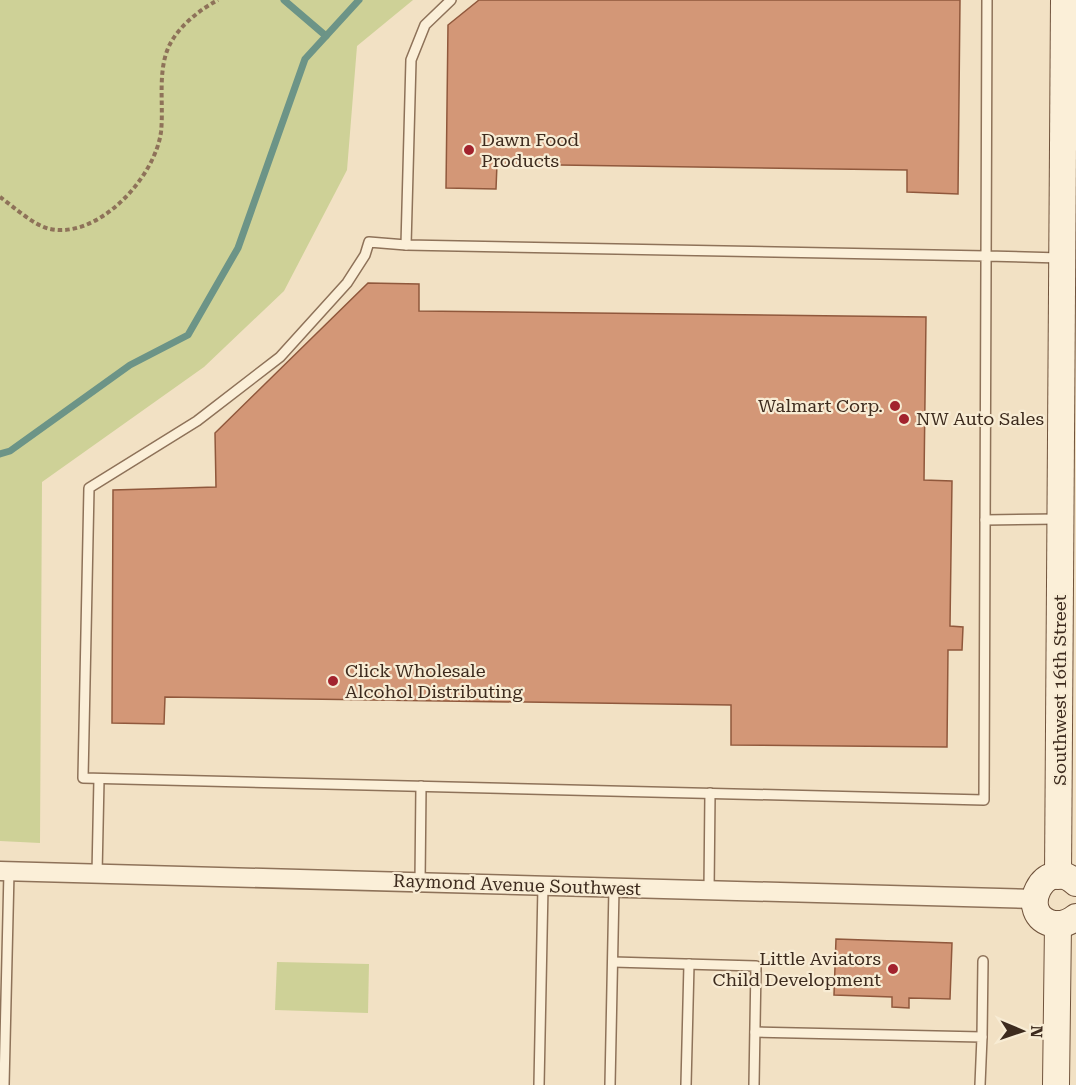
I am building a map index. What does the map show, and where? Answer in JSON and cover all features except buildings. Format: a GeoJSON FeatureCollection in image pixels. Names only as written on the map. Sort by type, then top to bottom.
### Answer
{"type":"FeatureCollection","features":[{"type":"Feature","properties":{"kind":"street","name":"Southwest 16th Street"},"geometry":{"type":"LineString","coordinates":[[1035,899],[1039,885],[1045,880],[1067,879],[1063,818],[1062,258],[1070,163],[1064,0]]}},
{"type":"Feature","properties":{"kind":"street","name":"Raymond Avenue Southwest"},"geometry":{"type":"LineString","coordinates":[[4,871],[1035,899]]}},
{"type":"Feature","properties":{"kind":"street"},"geometry":{"type":"LineString","coordinates":[[1035,899],[1035,907],[1044,919],[1067,920],[1056,1085]]}},
{"type":"Feature","properties":{"kind":"lane"},"geometry":{"type":"LineString","coordinates":[[406,245],[411,60],[425,25],[452,0]]}},
{"type":"Feature","properties":{"kind":"lane"},"geometry":{"type":"LineString","coordinates":[[987,0],[986,256],[985,520],[984,800],[83,778],[89,488],[197,421],[280,357],[347,283],[365,255],[369,242],[406,245],[986,256],[1062,258]]}},
{"type":"Feature","properties":{"kind":"lane"},"geometry":{"type":"LineString","coordinates":[[985,520],[1061,519]]}},
{"type":"Feature","properties":{"kind":"lane"},"geometry":{"type":"LineString","coordinates":[[97,874],[99,778]]}},
{"type":"Feature","properties":{"kind":"lane"},"geometry":{"type":"LineString","coordinates":[[420,882],[421,786]]}},
{"type":"Feature","properties":{"kind":"lane"},"geometry":{"type":"LineString","coordinates":[[709,890],[710,793]]}},
{"type":"Feature","properties":{"kind":"lane"},"geometry":{"type":"LineString","coordinates":[[4,871],[4,1085]]}},
{"type":"Feature","properties":{"kind":"lane"},"geometry":{"type":"LineString","coordinates":[[539,1085],[543,886]]}},
{"type":"Feature","properties":{"kind":"lane"},"geometry":{"type":"LineString","coordinates":[[610,1085],[614,888]]}},
{"type":"Feature","properties":{"kind":"lane"},"geometry":{"type":"LineString","coordinates":[[980,1085],[983,961]]}},
{"type":"Feature","properties":{"kind":"lane"},"geometry":{"type":"LineString","coordinates":[[613,962],[756,966],[754,1085]]}},
{"type":"Feature","properties":{"kind":"lane"},"geometry":{"type":"LineString","coordinates":[[686,1085],[689,964]]}},
{"type":"Feature","properties":{"kind":"lane"},"geometry":{"type":"LineString","coordinates":[[755,1032],[982,1037]]}},
{"type":"Feature","properties":{"kind":"path"},"geometry":{"type":"LineString","coordinates":[[0,197],[50,229],[76,228],[97,220],[122,200],[145,175],[156,154],[161,132],[164,64],[169,47],[193,17],[218,0]]}},
{"type":"Feature","properties":{"kind":"green space"},"geometry":{"type":"Polygon","coordinates":[[[0,0],[413,0],[357,46],[347,170],[284,291],[204,367],[42,482],[40,843],[0,841],[0,0]]]}},
{"type":"Feature","properties":{"kind":"green space"},"geometry":{"type":"Polygon","coordinates":[[[277,962],[369,964],[368,1013],[275,1010],[277,962]]]}},
{"type":"Feature","properties":{"kind":"waterway"},"geometry":{"type":"LineString","coordinates":[[284,0],[326,36]]}},
{"type":"Feature","properties":{"kind":"waterway"},"geometry":{"type":"LineString","coordinates":[[0,454],[10,451],[130,365],[188,335],[238,248],[305,59],[359,0]]}},
{"type":"Feature","properties":{"kind":"place","name":"Dawn Food Products"},"geometry":{"type":"Point","coordinates":[469,150]}},
{"type":"Feature","properties":{"kind":"place","name":"Walmart Corp."},"geometry":{"type":"Point","coordinates":[895,406]}},
{"type":"Feature","properties":{"kind":"place","name":"NW Auto Sales"},"geometry":{"type":"Point","coordinates":[904,419]}},
{"type":"Feature","properties":{"kind":"place","name":"Click Wholesale Alcohol Distributing"},"geometry":{"type":"Point","coordinates":[333,681]}},
{"type":"Feature","properties":{"kind":"place","name":"Little Aviators Child Development"},"geometry":{"type":"Point","coordinates":[893,969]}}]}
